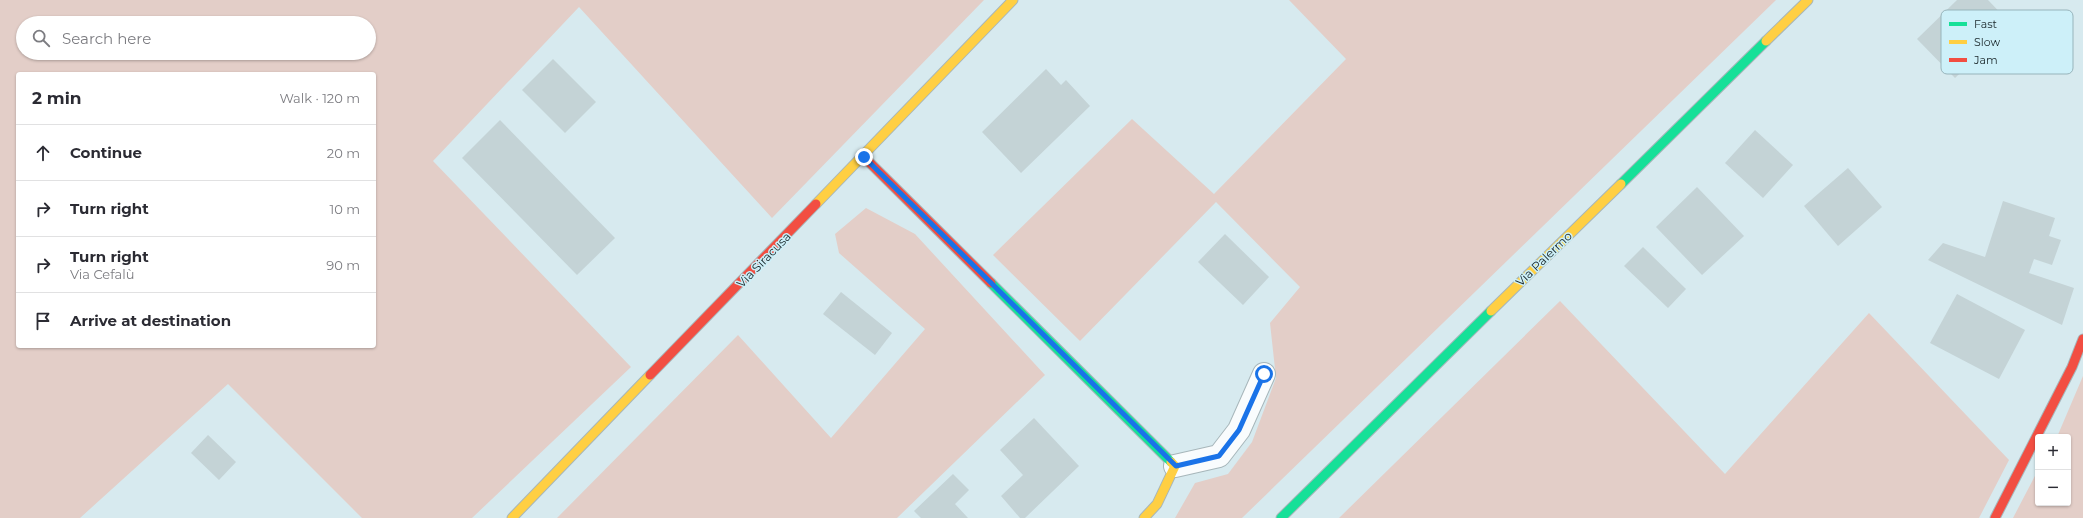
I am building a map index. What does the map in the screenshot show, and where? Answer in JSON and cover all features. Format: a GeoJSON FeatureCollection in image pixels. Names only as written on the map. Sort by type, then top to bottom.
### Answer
{"type":"FeatureCollection","features":[{"type":"Feature","properties":{"kind":"street","name":"Via Siracusa"},"geometry":{"type":"LineString","coordinates":[[512,518],[864,157],[1014,0]]}},
{"type":"Feature","properties":{"kind":"street","name":"Via Palermo"},"geometry":{"type":"LineString","coordinates":[[1281,518],[1808,0]]}},
{"type":"Feature","properties":{"kind":"street"},"geometry":{"type":"LineString","coordinates":[[864,157],[1176,466]]}},
{"type":"Feature","properties":{"kind":"street"},"geometry":{"type":"LineString","coordinates":[[1995,518],[2072,367],[2083,339]]}},
{"type":"Feature","properties":{"kind":"street"},"geometry":{"type":"LineString","coordinates":[[1176,466],[1219,456],[1239,430],[1264,374]]}},
{"type":"Feature","properties":{"kind":"street"},"geometry":{"type":"LineString","coordinates":[[1144,518],[1157,504],[1176,466]]}},
{"type":"Feature","properties":{"kind":"shaded area"},"geometry":{"type":"Polygon","coordinates":[[[0,0],[984,0],[772,218],[579,7],[433,161],[631,367],[472,518],[362,518],[228,384],[80,518],[0,518],[0,0]]]}},
{"type":"Feature","properties":{"kind":"shaded area"},"geometry":{"type":"Polygon","coordinates":[[[1289,0],[1776,0],[1242,518],[1175,518],[1195,483],[1228,474],[1252,442],[1276,378],[1270,323],[1300,287],[1216,202],[1080,341],[993,255],[1132,119],[1214,194],[1346,59],[1289,0]]]}},
{"type":"Feature","properties":{"kind":"shaded area"},"geometry":{"type":"Polygon","coordinates":[[[866,208],[915,234],[1045,375],[897,518],[557,518],[738,335],[831,438],[925,329],[839,253],[835,234],[866,208]]]}},
{"type":"Feature","properties":{"kind":"shaded area"},"geometry":{"type":"Polygon","coordinates":[[[1560,301],[1725,474],[1869,313],[2009,460],[1979,518],[1339,518],[1560,301]]]}},
{"type":"Feature","properties":{"kind":"shaded area"},"geometry":{"type":"Polygon","coordinates":[[[2083,376],[2083,518],[2013,518],[2035,476],[2035,506],[2071,506],[2071,434],[2058,434],[2083,376]]]}},
{"type":"Feature","properties":{"kind":"building"},"geometry":{"type":"Polygon","coordinates":[[[1957,0],[1988,0],[1998,10],[1947,10],[1957,0]]]}},
{"type":"Feature","properties":{"kind":"building"},"geometry":{"type":"Polygon","coordinates":[[[1941,16],[1941,64],[1917,39],[1941,16]]]}},
{"type":"Feature","properties":{"kind":"building"},"geometry":{"type":"Polygon","coordinates":[[[553,59],[596,102],[565,133],[522,90],[553,59]]]}},
{"type":"Feature","properties":{"kind":"building"},"geometry":{"type":"Polygon","coordinates":[[[1046,69],[1061,85],[1066,80],[1090,106],[1021,173],[982,132],[1046,69]]]}},
{"type":"Feature","properties":{"kind":"building"},"geometry":{"type":"Polygon","coordinates":[[[1951,74],[1959,74],[1955,78],[1951,74]]]}},
{"type":"Feature","properties":{"kind":"building"},"geometry":{"type":"Polygon","coordinates":[[[500,120],[615,238],[577,275],[462,158],[500,120]]]}},
{"type":"Feature","properties":{"kind":"building"},"geometry":{"type":"Polygon","coordinates":[[[1755,130],[1793,165],[1763,198],[1725,163],[1755,130]]]}},
{"type":"Feature","properties":{"kind":"building"},"geometry":{"type":"Polygon","coordinates":[[[1848,168],[1882,207],[1838,246],[1804,206],[1848,168]]]}},
{"type":"Feature","properties":{"kind":"building"},"geometry":{"type":"Polygon","coordinates":[[[1697,187],[1744,236],[1702,275],[1656,227],[1697,187]]]}},
{"type":"Feature","properties":{"kind":"building"},"geometry":{"type":"Polygon","coordinates":[[[2003,201],[2055,218],[2049,236],[2061,240],[2052,265],[2034,259],[2029,273],[2074,288],[2062,325],[1928,260],[1943,243],[1985,257],[2003,201]]]}},
{"type":"Feature","properties":{"kind":"building"},"geometry":{"type":"Polygon","coordinates":[[[1225,234],[1269,277],[1243,305],[1198,262],[1225,234]]]}},
{"type":"Feature","properties":{"kind":"building"},"geometry":{"type":"Polygon","coordinates":[[[1643,247],[1686,289],[1668,308],[1624,266],[1643,247]]]}},
{"type":"Feature","properties":{"kind":"building"},"geometry":{"type":"Polygon","coordinates":[[[841,292],[892,333],[875,355],[823,314],[841,292]]]}},
{"type":"Feature","properties":{"kind":"building"},"geometry":{"type":"Polygon","coordinates":[[[1957,294],[2025,330],[1999,379],[1930,343],[1957,294]]]}},
{"type":"Feature","properties":{"kind":"building"},"geometry":{"type":"Polygon","coordinates":[[[1034,418],[1079,466],[1025,518],[1020,518],[1001,496],[1023,475],[1000,450],[1034,418]]]}},
{"type":"Feature","properties":{"kind":"building"},"geometry":{"type":"Polygon","coordinates":[[[208,435],[236,462],[219,480],[191,453],[208,435]]]}},
{"type":"Feature","properties":{"kind":"building"},"geometry":{"type":"Polygon","coordinates":[[[953,474],[969,490],[955,504],[968,518],[921,518],[914,511],[953,474]]]}},
{"type":"Feature","properties":{"kind":"traffic: fast"},"geometry":{"type":"LineString","coordinates":[[1621,184],[1766,41]]}},
{"type":"Feature","properties":{"kind":"traffic: fast"},"geometry":{"type":"LineString","coordinates":[[991,283],[1171,462]]}},
{"type":"Feature","properties":{"kind":"traffic: fast"},"geometry":{"type":"LineString","coordinates":[[1281,518],[1491,311]]}},
{"type":"Feature","properties":{"kind":"traffic: slow"},"geometry":{"type":"LineString","coordinates":[[816,204],[1013,0]]}},
{"type":"Feature","properties":{"kind":"traffic: slow"},"geometry":{"type":"LineString","coordinates":[[1766,41],[1808,0]]}},
{"type":"Feature","properties":{"kind":"traffic: slow"},"geometry":{"type":"LineString","coordinates":[[1491,311],[1621,184]]}},
{"type":"Feature","properties":{"kind":"traffic: slow"},"geometry":{"type":"LineString","coordinates":[[512,518],[650,375]]}},
{"type":"Feature","properties":{"kind":"traffic: slow"},"geometry":{"type":"LineString","coordinates":[[1144,518],[1157,504],[1175,466],[1171,462]]}},
{"type":"Feature","properties":{"kind":"traffic: jam"},"geometry":{"type":"LineString","coordinates":[[864,157],[991,283]]}},
{"type":"Feature","properties":{"kind":"traffic: jam"},"geometry":{"type":"LineString","coordinates":[[650,375],[816,204]]}},
{"type":"Feature","properties":{"kind":"traffic: jam"},"geometry":{"type":"LineString","coordinates":[[1995,518],[2072,367],[2083,339]]}},
{"type":"Feature","properties":{"kind":"route"},"geometry":{"type":"LineString","coordinates":[[864,157],[1176,466],[1219,456],[1239,430],[1264,374]]}}]}
